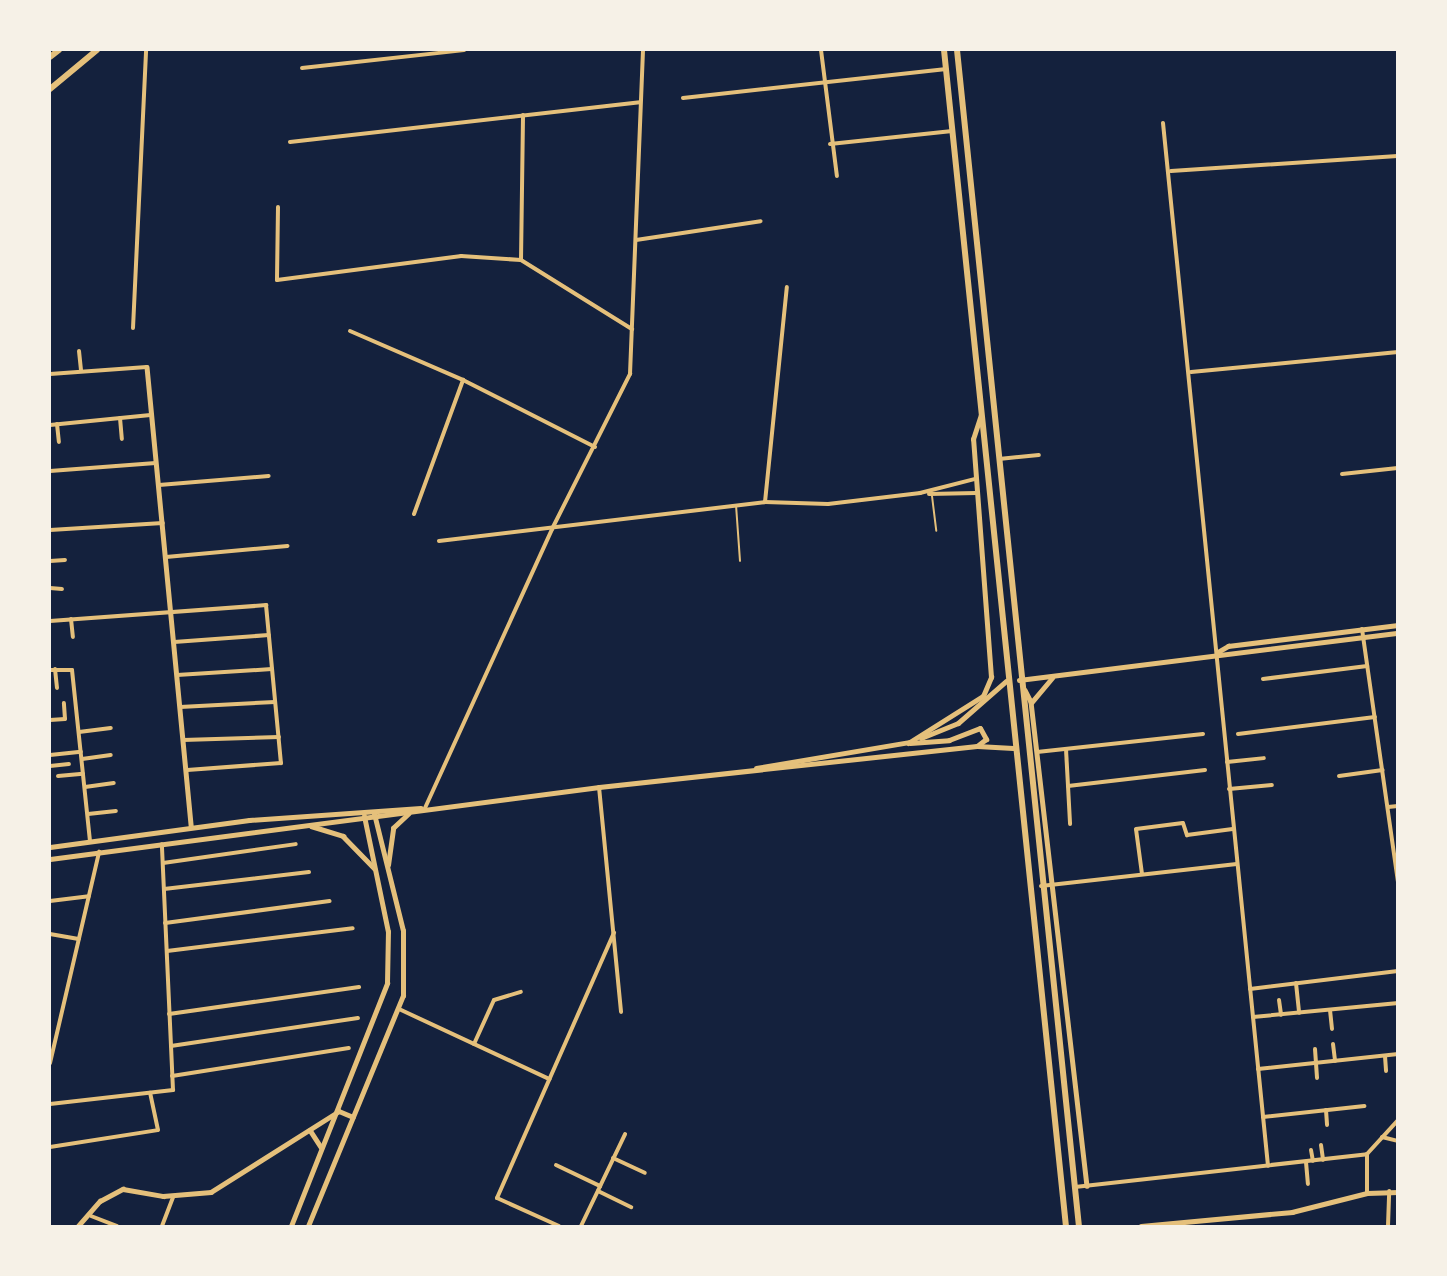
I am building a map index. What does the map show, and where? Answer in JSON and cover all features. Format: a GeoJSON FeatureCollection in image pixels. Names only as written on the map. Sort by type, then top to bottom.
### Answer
{"type":"FeatureCollection","features":[{"type":"Feature","properties":{"kind":"main road"},"geometry":{"type":"LineString","coordinates":[[50,57],[59,50]]}},
{"type":"Feature","properties":{"kind":"main road"},"geometry":{"type":"LineString","coordinates":[[50,89],[97,50]]}},
{"type":"Feature","properties":{"kind":"main road"},"geometry":{"type":"LineString","coordinates":[[944,50],[982,413],[1006,681],[1066,1227]]}},
{"type":"Feature","properties":{"kind":"main road"},"geometry":{"type":"LineString","coordinates":[[957,50],[1023,719],[1079,1227]]}},
{"type":"Feature","properties":{"kind":"main road"},"geometry":{"type":"LineString","coordinates":[[908,743],[983,696],[991,677],[986,564],[976,493],[973,439],[982,413]]}},
{"type":"Feature","properties":{"kind":"main road"},"geometry":{"type":"LineString","coordinates":[[908,743],[958,723],[1006,681],[1019,680]]}},
{"type":"Feature","properties":{"kind":"main road"},"geometry":{"type":"LineString","coordinates":[[749,771],[778,760],[949,740],[980,728],[986,739],[977,746]]}},
{"type":"Feature","properties":{"kind":"main road"},"geometry":{"type":"LineString","coordinates":[[50,859],[310,825],[374,814],[599,787],[977,746],[1013,748]]}},
{"type":"Feature","properties":{"kind":"main road"},"geometry":{"type":"LineString","coordinates":[[374,814],[408,814],[425,808]]}},
{"type":"Feature","properties":{"kind":"main road"},"geometry":{"type":"LineString","coordinates":[[50,847],[249,820],[364,816]]}},
{"type":"Feature","properties":{"kind":"main road"},"geometry":{"type":"LineString","coordinates":[[249,820],[251,832]]}},
{"type":"Feature","properties":{"kind":"street"},"geometry":{"type":"LineString","coordinates":[[133,328],[146,50]]}},
{"type":"Feature","properties":{"kind":"street"},"geometry":{"type":"LineString","coordinates":[[302,68],[464,50]]}},
{"type":"Feature","properties":{"kind":"street"},"geometry":{"type":"LineString","coordinates":[[425,808],[552,529],[630,374],[643,50]]}},
{"type":"Feature","properties":{"kind":"street"},"geometry":{"type":"LineString","coordinates":[[821,50],[830,144],[837,176]]}},
{"type":"Feature","properties":{"kind":"street"},"geometry":{"type":"LineString","coordinates":[[683,98],[823,80],[946,69]]}},
{"type":"Feature","properties":{"kind":"street"},"geometry":{"type":"LineString","coordinates":[[290,142],[640,102]]}},
{"type":"Feature","properties":{"kind":"street"},"geometry":{"type":"LineString","coordinates":[[521,260],[523,116]]}},
{"type":"Feature","properties":{"kind":"street"},"geometry":{"type":"LineString","coordinates":[[1163,123],[1171,171],[1229,789],[1268,1166]]}},
{"type":"Feature","properties":{"kind":"street"},"geometry":{"type":"LineString","coordinates":[[830,144],[952,131]]}},
{"type":"Feature","properties":{"kind":"street"},"geometry":{"type":"LineString","coordinates":[[1171,171],[1398,156]]}},
{"type":"Feature","properties":{"kind":"street"},"geometry":{"type":"LineString","coordinates":[[278,207],[277,280],[461,256],[521,260],[632,330]]}},
{"type":"Feature","properties":{"kind":"street"},"geometry":{"type":"LineString","coordinates":[[636,240],[761,221]]}},
{"type":"Feature","properties":{"kind":"street"},"geometry":{"type":"LineString","coordinates":[[765,502],[787,287]]}},
{"type":"Feature","properties":{"kind":"street"},"geometry":{"type":"LineString","coordinates":[[350,331],[463,380],[595,447]]}},
{"type":"Feature","properties":{"kind":"street"},"geometry":{"type":"LineString","coordinates":[[80,351],[81,371]]}},
{"type":"Feature","properties":{"kind":"street"},"geometry":{"type":"LineString","coordinates":[[1191,372],[1398,352]]}},
{"type":"Feature","properties":{"kind":"street"},"geometry":{"type":"LineString","coordinates":[[50,374],[147,367],[191,827]]}},
{"type":"Feature","properties":{"kind":"street"},"geometry":{"type":"LineString","coordinates":[[414,514],[463,380]]}},
{"type":"Feature","properties":{"kind":"street"},"geometry":{"type":"LineString","coordinates":[[50,425],[152,415]]}},
{"type":"Feature","properties":{"kind":"street"},"geometry":{"type":"LineString","coordinates":[[120,418],[122,439]]}},
{"type":"Feature","properties":{"kind":"street"},"geometry":{"type":"LineString","coordinates":[[57,424],[59,442]]}},
{"type":"Feature","properties":{"kind":"street"},"geometry":{"type":"LineString","coordinates":[[998,459],[1040,455]]}},
{"type":"Feature","properties":{"kind":"street"},"geometry":{"type":"LineString","coordinates":[[50,471],[156,463]]}},
{"type":"Feature","properties":{"kind":"street"},"geometry":{"type":"LineString","coordinates":[[1342,474],[1398,468]]}},
{"type":"Feature","properties":{"kind":"street"},"geometry":{"type":"LineString","coordinates":[[159,485],[269,476]]}},
{"type":"Feature","properties":{"kind":"street"},"geometry":{"type":"LineString","coordinates":[[439,541],[765,502],[828,504],[920,493],[975,479]]}},
{"type":"Feature","properties":{"kind":"street"},"geometry":{"type":"LineString","coordinates":[[920,493],[976,493]]}},
{"type":"Feature","properties":{"kind":"street"},"geometry":{"type":"LineString","coordinates":[[50,530],[163,523]]}},
{"type":"Feature","properties":{"kind":"street"},"geometry":{"type":"LineString","coordinates":[[166,557],[288,546]]}},
{"type":"Feature","properties":{"kind":"street"},"geometry":{"type":"LineString","coordinates":[[50,561],[65,560]]}},
{"type":"Feature","properties":{"kind":"street"},"geometry":{"type":"LineString","coordinates":[[50,588],[62,589]]}},
{"type":"Feature","properties":{"kind":"street"},"geometry":{"type":"LineString","coordinates":[[50,621],[266,605],[280,764],[187,770]]}},
{"type":"Feature","properties":{"kind":"street"},"geometry":{"type":"LineString","coordinates":[[71,619],[73,638]]}},
{"type":"Feature","properties":{"kind":"street"},"geometry":{"type":"LineString","coordinates":[[1216,654],[1228,646],[1398,625]]}},
{"type":"Feature","properties":{"kind":"street"},"geometry":{"type":"LineString","coordinates":[[1362,629],[1395,844],[1397,878]]}},
{"type":"Feature","properties":{"kind":"street"},"geometry":{"type":"LineString","coordinates":[[1087,1186],[1031,702],[1019,680],[1398,633]]}},
{"type":"Feature","properties":{"kind":"street"},"geometry":{"type":"LineString","coordinates":[[174,642],[270,635]]}},
{"type":"Feature","properties":{"kind":"street"},"geometry":{"type":"LineString","coordinates":[[1263,680],[1367,666]]}},
{"type":"Feature","properties":{"kind":"street"},"geometry":{"type":"LineString","coordinates":[[50,669],[71,668],[90,841]]}},
{"type":"Feature","properties":{"kind":"street"},"geometry":{"type":"LineString","coordinates":[[55,669],[57,688]]}},
{"type":"Feature","properties":{"kind":"street"},"geometry":{"type":"LineString","coordinates":[[177,675],[273,669]]}},
{"type":"Feature","properties":{"kind":"street"},"geometry":{"type":"LineString","coordinates":[[1023,719],[1031,702],[1057,676]]}},
{"type":"Feature","properties":{"kind":"street"},"geometry":{"type":"LineString","coordinates":[[180,707],[276,702]]}},
{"type":"Feature","properties":{"kind":"street"},"geometry":{"type":"LineString","coordinates":[[50,720],[65,719],[64,703]]}},
{"type":"Feature","properties":{"kind":"street"},"geometry":{"type":"LineString","coordinates":[[1238,734],[1375,717]]}},
{"type":"Feature","properties":{"kind":"street"},"geometry":{"type":"LineString","coordinates":[[79,732],[111,728]]}},
{"type":"Feature","properties":{"kind":"street"},"geometry":{"type":"LineString","coordinates":[[1037,752],[1203,734]]}},
{"type":"Feature","properties":{"kind":"street"},"geometry":{"type":"LineString","coordinates":[[183,740],[279,737]]}},
{"type":"Feature","properties":{"kind":"street"},"geometry":{"type":"LineString","coordinates":[[1066,749],[1070,824]]}},
{"type":"Feature","properties":{"kind":"street"},"geometry":{"type":"LineString","coordinates":[[50,755],[81,752]]}},
{"type":"Feature","properties":{"kind":"street"},"geometry":{"type":"LineString","coordinates":[[82,759],[111,755]]}},
{"type":"Feature","properties":{"kind":"street"},"geometry":{"type":"LineString","coordinates":[[1227,762],[1264,758]]}},
{"type":"Feature","properties":{"kind":"street"},"geometry":{"type":"LineString","coordinates":[[50,766],[69,764]]}},
{"type":"Feature","properties":{"kind":"street"},"geometry":{"type":"LineString","coordinates":[[1068,786],[1205,770]]}},
{"type":"Feature","properties":{"kind":"street"},"geometry":{"type":"LineString","coordinates":[[1339,776],[1383,770]]}},
{"type":"Feature","properties":{"kind":"street"},"geometry":{"type":"LineString","coordinates":[[58,776],[83,774]]}},
{"type":"Feature","properties":{"kind":"street"},"geometry":{"type":"LineString","coordinates":[[85,787],[114,783]]}},
{"type":"Feature","properties":{"kind":"street"},"geometry":{"type":"LineString","coordinates":[[1229,789],[1272,785]]}},
{"type":"Feature","properties":{"kind":"street"},"geometry":{"type":"LineString","coordinates":[[599,787],[621,1012]]}},
{"type":"Feature","properties":{"kind":"street"},"geometry":{"type":"LineString","coordinates":[[1388,807],[1398,806]]}},
{"type":"Feature","properties":{"kind":"street"},"geometry":{"type":"LineString","coordinates":[[87,814],[116,811]]}},
{"type":"Feature","properties":{"kind":"street"},"geometry":{"type":"LineString","coordinates":[[308,1227],[399,1009],[406,954],[374,814]]}},
{"type":"Feature","properties":{"kind":"street"},"geometry":{"type":"LineString","coordinates":[[387,874],[390,838],[408,814]]}},
{"type":"Feature","properties":{"kind":"street"},"geometry":{"type":"LineString","coordinates":[[291,1227],[339,1111],[387,983],[391,959],[364,816]]}},
{"type":"Feature","properties":{"kind":"street"},"geometry":{"type":"LineString","coordinates":[[1143,874],[1136,829],[1183,823],[1187,835],[1233,829]]}},
{"type":"Feature","properties":{"kind":"street"},"geometry":{"type":"LineString","coordinates":[[310,825],[343,836],[375,870]]}},
{"type":"Feature","properties":{"kind":"street"},"geometry":{"type":"LineString","coordinates":[[50,1104],[173,1090],[162,844]]}},
{"type":"Feature","properties":{"kind":"street"},"geometry":{"type":"LineString","coordinates":[[163,863],[296,844]]}},
{"type":"Feature","properties":{"kind":"street"},"geometry":{"type":"LineString","coordinates":[[50,1063],[99,852]]}},
{"type":"Feature","properties":{"kind":"street"},"geometry":{"type":"LineString","coordinates":[[1041,886],[1237,864]]}},
{"type":"Feature","properties":{"kind":"street"},"geometry":{"type":"LineString","coordinates":[[164,890],[309,872]]}},
{"type":"Feature","properties":{"kind":"street"},"geometry":{"type":"LineString","coordinates":[[50,901],[89,897]]}},
{"type":"Feature","properties":{"kind":"street"},"geometry":{"type":"LineString","coordinates":[[165,923],[330,901]]}},
{"type":"Feature","properties":{"kind":"street"},"geometry":{"type":"LineString","coordinates":[[166,951],[353,928]]}},
{"type":"Feature","properties":{"kind":"street"},"geometry":{"type":"LineString","coordinates":[[559,1227],[497,1198],[614,933]]}},
{"type":"Feature","properties":{"kind":"street"},"geometry":{"type":"LineString","coordinates":[[50,934],[79,939]]}},
{"type":"Feature","properties":{"kind":"street"},"geometry":{"type":"LineString","coordinates":[[1250,989],[1398,971]]}},
{"type":"Feature","properties":{"kind":"street"},"geometry":{"type":"LineString","coordinates":[[1296,983],[1299,1013]]}},
{"type":"Feature","properties":{"kind":"street"},"geometry":{"type":"LineString","coordinates":[[169,1014],[359,987]]}},
{"type":"Feature","properties":{"kind":"street"},"geometry":{"type":"LineString","coordinates":[[474,1044],[494,1000],[521,992]]}},
{"type":"Feature","properties":{"kind":"street"},"geometry":{"type":"LineString","coordinates":[[1279,1000],[1281,1015]]}},
{"type":"Feature","properties":{"kind":"street"},"geometry":{"type":"LineString","coordinates":[[1253,1017],[1398,1004]]}},
{"type":"Feature","properties":{"kind":"street"},"geometry":{"type":"LineString","coordinates":[[399,1009],[549,1079]]}},
{"type":"Feature","properties":{"kind":"street"},"geometry":{"type":"LineString","coordinates":[[1330,1010],[1332,1029]]}},
{"type":"Feature","properties":{"kind":"street"},"geometry":{"type":"LineString","coordinates":[[171,1046],[358,1018]]}},
{"type":"Feature","properties":{"kind":"street"},"geometry":{"type":"LineString","coordinates":[[1333,1044],[1335,1061]]}},
{"type":"Feature","properties":{"kind":"street"},"geometry":{"type":"LineString","coordinates":[[172,1076],[349,1048]]}},
{"type":"Feature","properties":{"kind":"street"},"geometry":{"type":"LineString","coordinates":[[1315,1049],[1317,1078]]}},
{"type":"Feature","properties":{"kind":"street"},"geometry":{"type":"LineString","coordinates":[[1258,1069],[1398,1054]]}},
{"type":"Feature","properties":{"kind":"street"},"geometry":{"type":"LineString","coordinates":[[1385,1056],[1386,1071]]}},
{"type":"Feature","properties":{"kind":"street"},"geometry":{"type":"LineString","coordinates":[[1398,1083],[1398,1115]]}},
{"type":"Feature","properties":{"kind":"street"},"geometry":{"type":"LineString","coordinates":[[50,1147],[158,1130],[150,1093]]}},
{"type":"Feature","properties":{"kind":"street"},"geometry":{"type":"LineString","coordinates":[[1263,1117],[1365,1106]]}},
{"type":"Feature","properties":{"kind":"street"},"geometry":{"type":"LineString","coordinates":[[1326,1110],[1327,1125]]}},
{"type":"Feature","properties":{"kind":"street"},"geometry":{"type":"LineString","coordinates":[[339,1111],[353,1117]]}},
{"type":"Feature","properties":{"kind":"street"},"geometry":{"type":"LineString","coordinates":[[78,1227],[90,1217],[100,1201],[123,1189],[173,1197],[211,1192],[339,1111]]}},
{"type":"Feature","properties":{"kind":"street"},"geometry":{"type":"LineString","coordinates":[[1075,1187],[1367,1154],[1398,1120]]}},
{"type":"Feature","properties":{"kind":"street"},"geometry":{"type":"LineString","coordinates":[[310,1130],[322,1148]]}},
{"type":"Feature","properties":{"kind":"street"},"geometry":{"type":"LineString","coordinates":[[581,1227],[625,1134]]}},
{"type":"Feature","properties":{"kind":"street"},"geometry":{"type":"LineString","coordinates":[[1382,1137],[1398,1141]]}},
{"type":"Feature","properties":{"kind":"street"},"geometry":{"type":"LineString","coordinates":[[1321,1145],[1323,1160]]}},
{"type":"Feature","properties":{"kind":"street"},"geometry":{"type":"LineString","coordinates":[[1311,1150],[1313,1161]]}},
{"type":"Feature","properties":{"kind":"street"},"geometry":{"type":"LineString","coordinates":[[1367,1154],[1367,1193]]}},
{"type":"Feature","properties":{"kind":"street"},"geometry":{"type":"LineString","coordinates":[[613,1158],[645,1173]]}},
{"type":"Feature","properties":{"kind":"street"},"geometry":{"type":"LineString","coordinates":[[1306,1162],[1308,1184]]}},
{"type":"Feature","properties":{"kind":"street"},"geometry":{"type":"LineString","coordinates":[[556,1165],[631,1207]]}},
{"type":"Feature","properties":{"kind":"street"},"geometry":{"type":"LineString","coordinates":[[1388,1227],[1389,1190]]}},
{"type":"Feature","properties":{"kind":"street"},"geometry":{"type":"LineString","coordinates":[[1141,1227],[1292,1212],[1367,1193],[1389,1190],[1398,1192]]}},
{"type":"Feature","properties":{"kind":"street"},"geometry":{"type":"LineString","coordinates":[[162,1227],[173,1197]]}},
{"type":"Feature","properties":{"kind":"street"},"geometry":{"type":"LineString","coordinates":[[90,1217],[90,1227]]}},
{"type":"Feature","properties":{"kind":"street"},"geometry":{"type":"LineString","coordinates":[[90,1217],[117,1227]]}},
{"type":"Feature","properties":{"kind":"lane"},"geometry":{"type":"LineString","coordinates":[[932,494],[936,531]]}},
{"type":"Feature","properties":{"kind":"lane"},"geometry":{"type":"LineString","coordinates":[[736,506],[740,561]]}}]}
